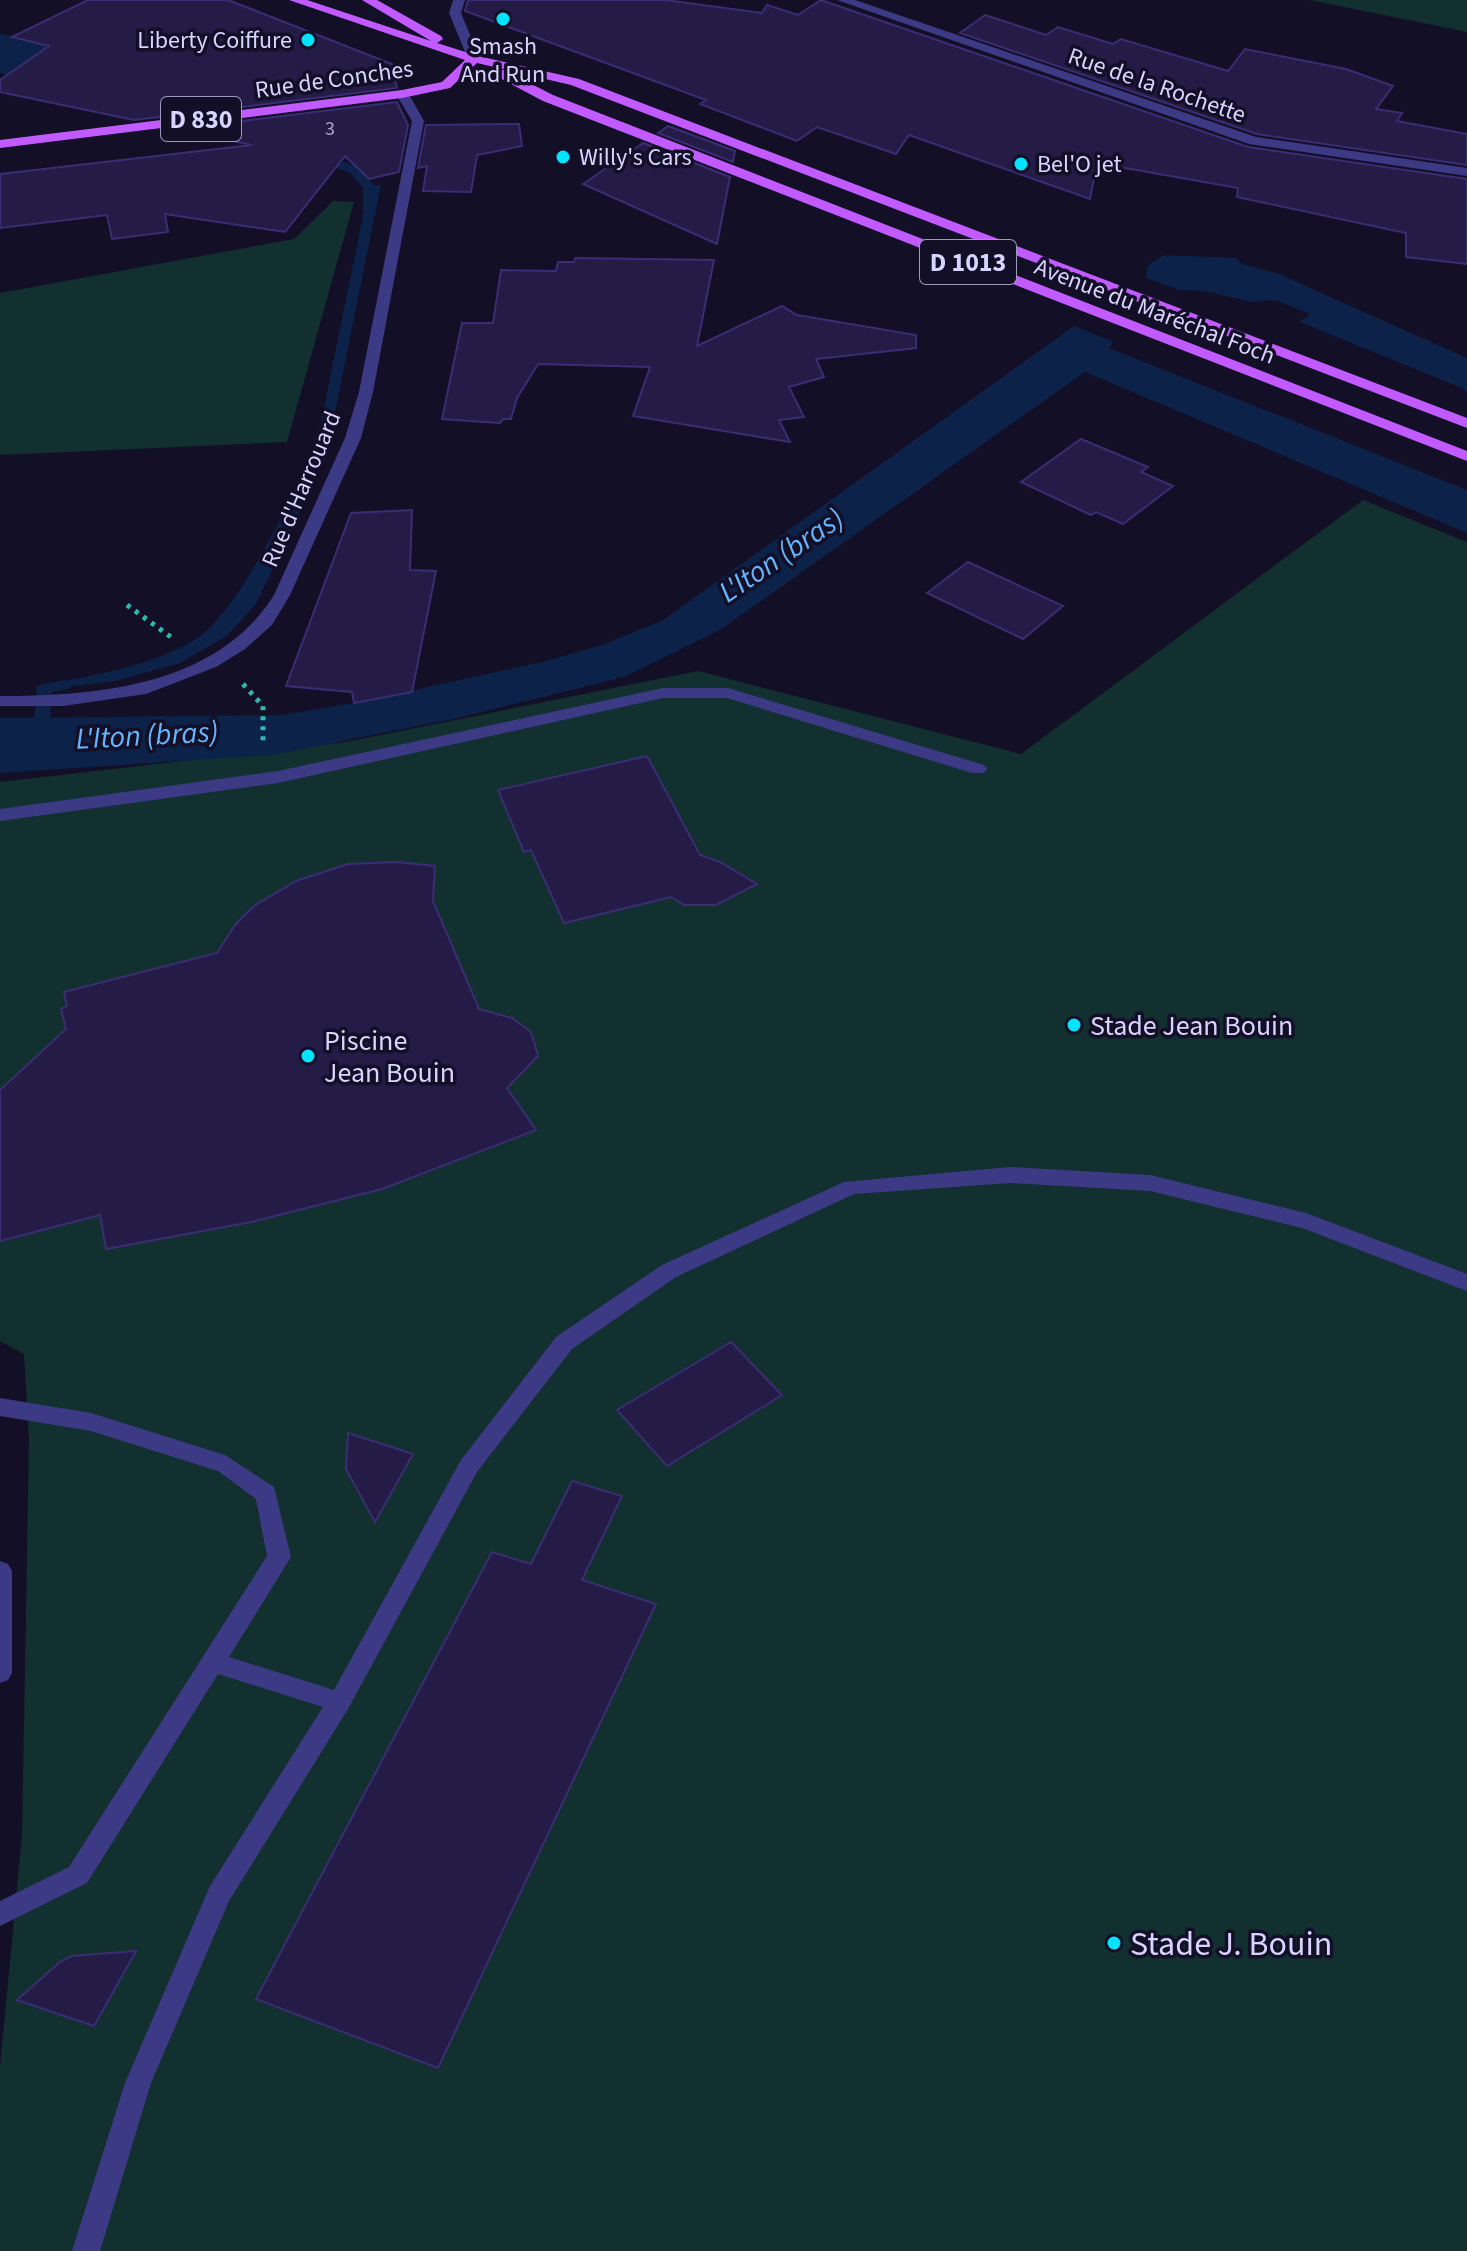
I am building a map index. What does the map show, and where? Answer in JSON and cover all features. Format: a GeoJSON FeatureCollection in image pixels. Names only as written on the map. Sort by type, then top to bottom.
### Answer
{"type":"FeatureCollection","features":[{"type":"Feature","properties":{"kind":"main road","name":"Avenue du Maréchal Foch"},"geometry":{"type":"LineString","coordinates":[[295,0],[474,59],[575,82],[1467,423]]}},
{"type":"Feature","properties":{"kind":"main road","name":"Avenue du Maréchal Foch"},"geometry":{"type":"LineString","coordinates":[[370,0],[548,98],[1467,456]]}},
{"type":"Feature","properties":{"kind":"main road","name":"Rue de Conches"},"geometry":{"type":"LineString","coordinates":[[0,144],[402,94],[446,85],[474,59]]}},
{"type":"Feature","properties":{"kind":"street"},"geometry":{"type":"LineString","coordinates":[[459,0],[455,13],[474,59]]}},
{"type":"Feature","properties":{"kind":"street","name":"Rue de la Rochette"},"geometry":{"type":"LineString","coordinates":[[843,0],[1254,141],[1467,172]]}},
{"type":"Feature","properties":{"kind":"street","name":"Rue d'Harrouard"},"geometry":{"type":"LineString","coordinates":[[9,701],[63,701],[140,690],[210,663],[239,645],[266,621],[282,595],[353,438],[366,392],[418,121],[402,94]]}},
{"type":"Feature","properties":{"kind":"street"},"geometry":{"type":"LineString","coordinates":[[0,815],[278,777],[663,693],[699,691],[728,693],[978,769]]}},
{"type":"Feature","properties":{"kind":"street"},"geometry":{"type":"LineString","coordinates":[[86,2251],[138,2083],[219,1894],[340,1702],[469,1466],[564,1343],[669,1271],[851,1187],[1010,1175],[1150,1183],[1306,1221],[1467,1283]]}},
{"type":"Feature","properties":{"kind":"street"},"geometry":{"type":"LineString","coordinates":[[0,1407],[91,1422],[225,1464],[266,1494],[279,1557],[78,1875],[0,1914]]}},
{"type":"Feature","properties":{"kind":"street"},"geometry":{"type":"LineString","coordinates":[[0,1571],[0,1673]]}},
{"type":"Feature","properties":{"kind":"street"},"geometry":{"type":"LineString","coordinates":[[213,1662],[340,1702]]}},
{"type":"Feature","properties":{"kind":"path"},"geometry":{"type":"LineString","coordinates":[[127,605],[178,642]]}},
{"type":"Feature","properties":{"kind":"path"},"geometry":{"type":"LineString","coordinates":[[263,706],[263,747]]}},
{"type":"Feature","properties":{"kind":"green space"},"geometry":{"type":"Polygon","coordinates":[[[1310,0],[1467,0],[1467,32],[1310,0]]]}},
{"type":"Feature","properties":{"kind":"green space"},"geometry":{"type":"Polygon","coordinates":[[[333,201],[354,202],[287,442],[0,455],[0,293],[294,239],[333,201]]]}},
{"type":"Feature","properties":{"kind":"green space"},"geometry":{"type":"Polygon","coordinates":[[[1363,500],[1467,542],[1467,2251],[0,2251],[0,2067],[22,1836],[29,1439],[24,1354],[0,1341],[0,782],[346,742],[698,671],[1021,754],[1363,500]]]}},
{"type":"Feature","properties":{"kind":"water"},"geometry":{"type":"Polygon","coordinates":[[[381,185],[326,457],[256,604],[227,636],[180,663],[115,681],[36,691],[36,687],[116,670],[174,651],[212,626],[231,603],[269,541],[313,446],[321,422],[366,201],[363,187],[381,185]]]}},
{"type":"Feature","properties":{"kind":"water"},"geometry":{"type":"Polygon","coordinates":[[[1164,255],[1236,258],[1242,264],[1279,274],[1467,358],[1467,395],[1464,389],[1300,322],[1310,314],[1275,300],[1251,302],[1205,291],[1179,290],[1146,278],[1148,266],[1164,255]]]}},
{"type":"Feature","properties":{"kind":"water"},"geometry":{"type":"Polygon","coordinates":[[[1074,326],[1114,342],[1109,348],[1467,490],[1467,533],[1085,372],[720,630],[624,677],[454,719],[273,755],[0,773],[0,718],[282,715],[354,703],[542,662],[602,645],[663,620],[1074,326]]]}},
{"type":"Feature","properties":{"kind":"building"},"geometry":{"type":"Polygon","coordinates":[[[88,0],[228,0],[392,64],[397,88],[134,120],[0,92],[0,80],[49,46],[12,37],[88,0]]]}},
{"type":"Feature","properties":{"kind":"building"},"geometry":{"type":"Polygon","coordinates":[[[468,0],[665,0],[762,13],[767,5],[798,15],[821,0],[1248,147],[1467,179],[1467,264],[1406,257],[1406,233],[1237,197],[1238,188],[1097,163],[1090,199],[909,135],[896,154],[817,127],[797,141],[700,104],[706,100],[465,11],[468,0]]]}},
{"type":"Feature","properties":{"kind":"building"},"geometry":{"type":"Polygon","coordinates":[[[985,15],[1046,35],[1058,27],[1113,44],[1121,39],[1228,71],[1245,49],[1346,69],[1393,86],[1376,109],[1402,113],[1397,121],[1467,134],[1467,165],[1257,134],[960,33],[985,15]]]}},
{"type":"Feature","properties":{"kind":"building"},"geometry":{"type":"Polygon","coordinates":[[[397,102],[408,125],[399,172],[369,179],[345,156],[285,232],[165,214],[168,232],[112,239],[107,215],[0,228],[0,174],[252,145],[176,129],[397,102]]]}},
{"type":"Feature","properties":{"kind":"building"},"geometry":{"type":"Polygon","coordinates":[[[519,124],[522,146],[477,155],[471,192],[423,191],[427,166],[418,168],[426,125],[519,124]]]}},
{"type":"Feature","properties":{"kind":"building"},"geometry":{"type":"Polygon","coordinates":[[[668,126],[735,151],[733,162],[658,133],[668,126]]]}},
{"type":"Feature","properties":{"kind":"building"},"geometry":{"type":"Polygon","coordinates":[[[643,143],[730,177],[717,244],[583,184],[643,143]]]}},
{"type":"Feature","properties":{"kind":"building"},"geometry":{"type":"Polygon","coordinates":[[[575,258],[714,260],[697,346],[782,306],[797,315],[916,335],[916,348],[816,359],[824,377],[789,387],[804,417],[779,420],[790,442],[633,416],[650,367],[538,364],[517,398],[511,419],[503,419],[500,423],[442,419],[462,323],[493,323],[501,270],[556,271],[558,262],[574,262],[575,258]]]}},
{"type":"Feature","properties":{"kind":"building"},"geometry":{"type":"Polygon","coordinates":[[[1081,439],[1148,467],[1141,472],[1173,486],[1123,524],[1096,512],[1091,515],[1021,482],[1081,439]]]}},
{"type":"Feature","properties":{"kind":"building"},"geometry":{"type":"Polygon","coordinates":[[[412,510],[410,570],[436,571],[412,692],[354,703],[352,692],[286,686],[351,513],[412,510]]]}},
{"type":"Feature","properties":{"kind":"building"},"geometry":{"type":"Polygon","coordinates":[[[968,562],[1063,606],[1023,639],[927,593],[968,562]]]}},
{"type":"Feature","properties":{"kind":"building"},"geometry":{"type":"Polygon","coordinates":[[[647,756],[700,855],[720,862],[757,884],[716,905],[684,905],[671,897],[564,923],[531,850],[524,852],[498,790],[647,756]]]}},
{"type":"Feature","properties":{"kind":"building","name":"Piscine Jean Bouin"},"geometry":{"type":"Polygon","coordinates":[[[397,862],[435,866],[433,901],[479,1009],[512,1018],[531,1032],[538,1056],[507,1088],[536,1130],[382,1189],[251,1222],[106,1249],[100,1215],[0,1241],[0,1090],[66,1029],[61,1009],[67,1006],[64,992],[217,953],[235,925],[254,906],[296,881],[348,864],[397,862]]]}},
{"type":"Feature","properties":{"kind":"building"},"geometry":{"type":"Polygon","coordinates":[[[731,1342],[782,1395],[667,1466],[617,1410],[731,1342]]]}},
{"type":"Feature","properties":{"kind":"building"},"geometry":{"type":"Polygon","coordinates":[[[348,1433],[413,1454],[375,1522],[346,1469],[348,1433]]]}},
{"type":"Feature","properties":{"kind":"building"},"geometry":{"type":"Polygon","coordinates":[[[572,1481],[622,1496],[582,1580],[656,1604],[438,2068],[256,1999],[492,1552],[531,1564],[572,1481]]]}},
{"type":"Feature","properties":{"kind":"building"},"geometry":{"type":"Polygon","coordinates":[[[136,1951],[94,2026],[17,2000],[61,1961],[72,1956],[136,1951]]]}},
{"type":"Feature","properties":{"kind":"waterway","name":"L'Iton (bras)"},"geometry":{"type":"LineString","coordinates":[[0,53],[57,68]]}},
{"type":"Feature","properties":{"kind":"waterway","name":"L'Iton (bras)"},"geometry":{"type":"LineString","coordinates":[[336,163],[354,170],[369,186],[369,211]]}},
{"type":"Feature","properties":{"kind":"waterway","name":"L'Iton (bras)"},"geometry":{"type":"LineString","coordinates":[[40,740],[45,688],[65,685]]}},
{"type":"Feature","properties":{"kind":"place","name":"Smash And Run"},"geometry":{"type":"Point","coordinates":[503,19]}},
{"type":"Feature","properties":{"kind":"place","name":"Liberty Coiffure"},"geometry":{"type":"Point","coordinates":[308,40]}},
{"type":"Feature","properties":{"kind":"place","name":"Willy's Cars"},"geometry":{"type":"Point","coordinates":[563,157]}},
{"type":"Feature","properties":{"kind":"place","name":"Bel'O jet"},"geometry":{"type":"Point","coordinates":[1021,164]}},
{"type":"Feature","properties":{"kind":"place","name":"Stade Jean Bouin"},"geometry":{"type":"Point","coordinates":[1074,1025]}},
{"type":"Feature","properties":{"kind":"place","name":"Piscine Jean Bouin"},"geometry":{"type":"Point","coordinates":[308,1056]}},
{"type":"Feature","properties":{"kind":"place","name":"Stade J. Bouin"},"geometry":{"type":"Point","coordinates":[1114,1943]}}]}
